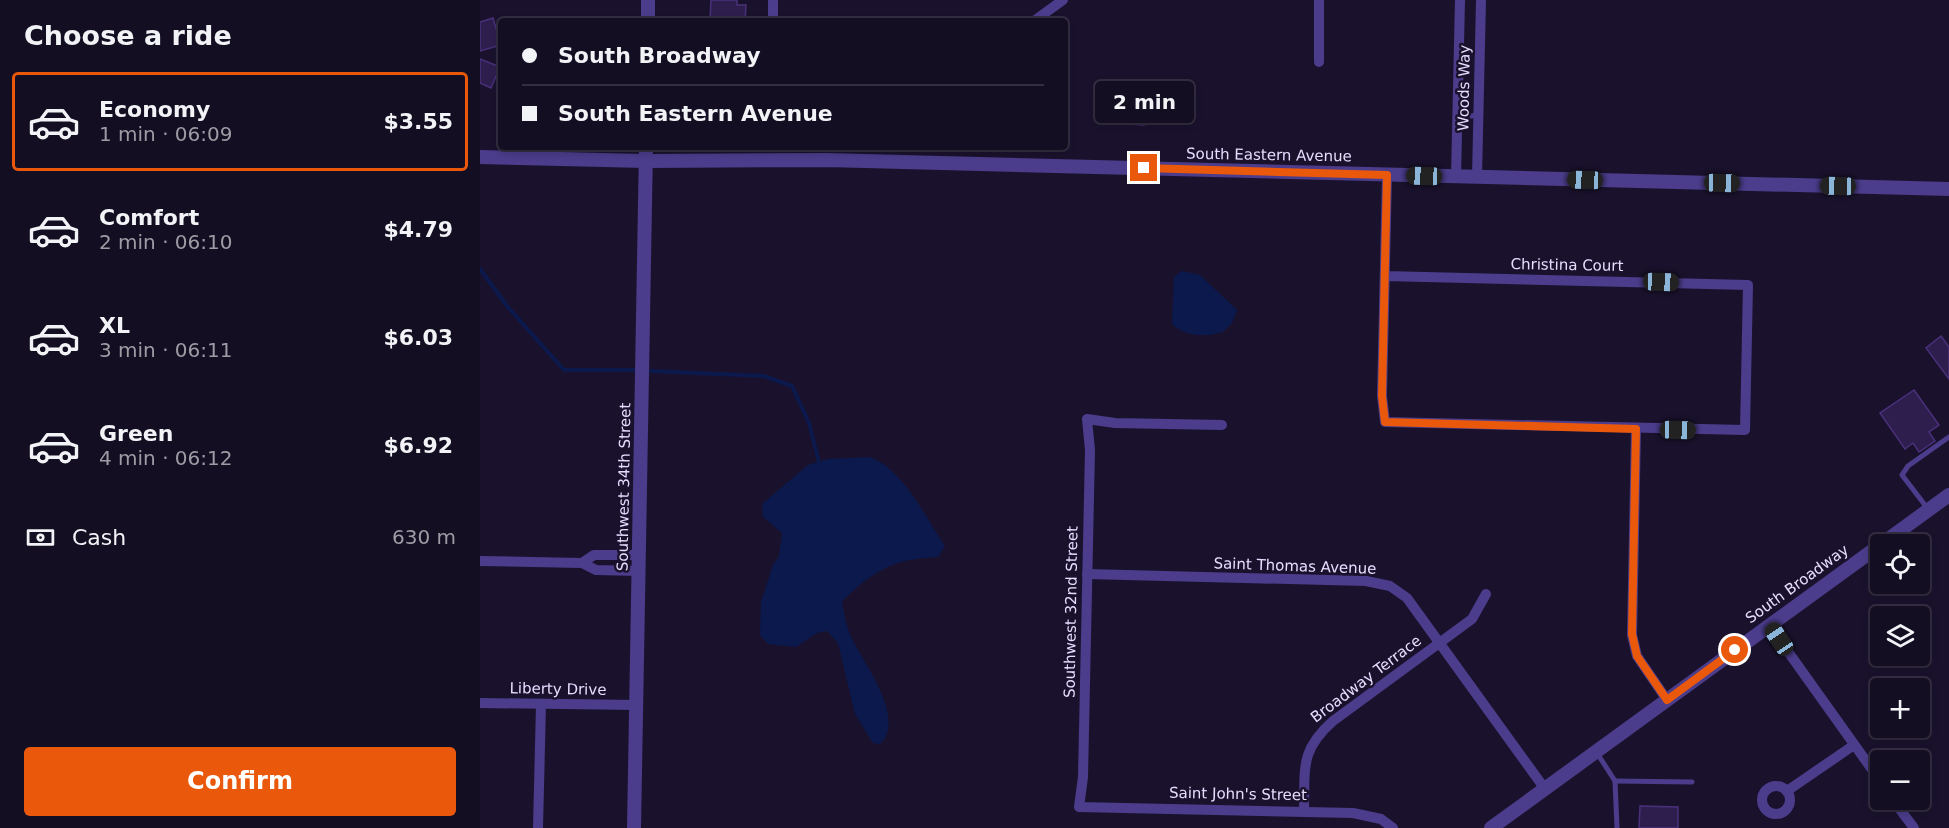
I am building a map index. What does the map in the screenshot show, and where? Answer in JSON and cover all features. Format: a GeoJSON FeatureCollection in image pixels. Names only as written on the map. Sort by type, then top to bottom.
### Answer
{"type":"FeatureCollection","features":[{"type":"Feature","properties":{"kind":"street"},"geometry":{"type":"LineString","coordinates":[[648,0],[648,18]]}},
{"type":"Feature","properties":{"kind":"street"},"geometry":{"type":"LineString","coordinates":[[773,0],[773,18]]}},
{"type":"Feature","properties":{"kind":"street"},"geometry":{"type":"LineString","coordinates":[[1038,18],[1064,0]]}},
{"type":"Feature","properties":{"kind":"street"},"geometry":{"type":"LineString","coordinates":[[1319,0],[1319,62]]}},
{"type":"Feature","properties":{"kind":"street","name":"Woods Way"},"geometry":{"type":"LineString","coordinates":[[1456,177],[1460,0]]}},
{"type":"Feature","properties":{"kind":"street","name":"Woods Way"},"geometry":{"type":"LineString","coordinates":[[1477,177],[1481,0]]}},
{"type":"Feature","properties":{"kind":"street","name":"South Eastern Avenue"},"geometry":{"type":"LineString","coordinates":[[480,157],[646,154],[1949,189]]}},
{"type":"Feature","properties":{"kind":"street","name":"Southwest 34th Street"},"geometry":{"type":"LineString","coordinates":[[634,828],[646,154]]}},
{"type":"Feature","properties":{"kind":"street"},"geometry":{"type":"LineString","coordinates":[[1387,175],[1382,396],[1385,422],[1636,429],[1632,634],[1637,656],[1667,700]]}},
{"type":"Feature","properties":{"kind":"street","name":"Christina Court"},"geometry":{"type":"LineString","coordinates":[[1385,276],[1748,285],[1745,430],[1636,429]]}},
{"type":"Feature","properties":{"kind":"street","name":"Southwest 32nd Street"},"geometry":{"type":"LineString","coordinates":[[1079,807],[1083,777],[1090,450],[1087,419],[1115,423],[1222,424]]}},
{"type":"Feature","properties":{"kind":"street","name":"South Broadway"},"geometry":{"type":"LineString","coordinates":[[1491,828],[1949,495]]}},
{"type":"Feature","properties":{"kind":"street"},"geometry":{"type":"LineString","coordinates":[[582,562],[594,555],[639,555]]}},
{"type":"Feature","properties":{"kind":"street"},"geometry":{"type":"LineString","coordinates":[[480,561],[582,562],[596,570],[639,571]]}},
{"type":"Feature","properties":{"kind":"street","name":"Saint Thomas Avenue"},"geometry":{"type":"LineString","coordinates":[[1087,574],[1390,586],[1407,598],[1545,789]]}},
{"type":"Feature","properties":{"kind":"street","name":"Broadway Terrace"},"geometry":{"type":"LineString","coordinates":[[1304,810],[1307,758],[1315,736],[1472,619],[1486,594]]}},
{"type":"Feature","properties":{"kind":"street"},"geometry":{"type":"LineString","coordinates":[[1769,625],[1870,767]]}},
{"type":"Feature","properties":{"kind":"street","name":"Liberty Drive"},"geometry":{"type":"LineString","coordinates":[[480,703],[636,705]]}},
{"type":"Feature","properties":{"kind":"street"},"geometry":{"type":"LineString","coordinates":[[538,828],[541,704]]}},
{"type":"Feature","properties":{"kind":"street"},"geometry":{"type":"LineString","coordinates":[[1786,791],[1854,745]]}},
{"type":"Feature","properties":{"kind":"street","name":"Saint John's Street"},"geometry":{"type":"LineString","coordinates":[[1079,807],[1304,810],[1368,814],[1381,819],[1393,828]]}},
{"type":"Feature","properties":{"kind":"street"},"geometry":{"type":"LineString","coordinates":[[1900,810],[1914,828]]}},
{"type":"Feature","properties":{"kind":"lane"},"geometry":{"type":"LineString","coordinates":[[1457,118],[1478,115]]}},
{"type":"Feature","properties":{"kind":"lane"},"geometry":{"type":"LineString","coordinates":[[1928,510],[1902,475],[1908,466],[1949,437]]}},
{"type":"Feature","properties":{"kind":"lane"},"geometry":{"type":"LineString","coordinates":[[1596,751],[1616,781],[1617,828]]}},
{"type":"Feature","properties":{"kind":"lane"},"geometry":{"type":"LineString","coordinates":[[1616,781],[1692,782]]}},
{"type":"Feature","properties":{"kind":"shaded area"},"geometry":{"type":"Polygon","coordinates":[[[1182,271],[1200,275],[1237,310],[1232,323],[1223,332],[1210,335],[1189,334],[1172,324],[1174,277],[1182,271]]]}},
{"type":"Feature","properties":{"kind":"shaded area"},"geometry":{"type":"Polygon","coordinates":[[[870,457],[882,463],[903,483],[945,546],[938,557],[908,560],[885,568],[864,581],[842,601],[851,637],[873,675],[886,706],[889,720],[887,733],[880,744],[873,743],[855,714],[838,643],[827,631],[817,633],[796,647],[768,644],[760,635],[761,602],[773,565],[779,556],[782,533],[763,517],[762,504],[808,465],[828,459],[870,457]]]}},
{"type":"Feature","properties":{"kind":"building"},"geometry":{"type":"Polygon","coordinates":[[[711,0],[737,0],[737,5],[746,5],[745,18],[710,18],[711,0]]]}},
{"type":"Feature","properties":{"kind":"building"},"geometry":{"type":"Polygon","coordinates":[[[493,18],[498,35],[498,46],[480,51],[480,22],[493,18]]]}},
{"type":"Feature","properties":{"kind":"building"},"geometry":{"type":"Polygon","coordinates":[[[480,59],[498,66],[491,88],[480,83],[480,59]]]}},
{"type":"Feature","properties":{"kind":"building"},"geometry":{"type":"Polygon","coordinates":[[[1119,90],[1145,91],[1144,125],[1113,123],[1114,100],[1119,100],[1119,90]]]}},
{"type":"Feature","properties":{"kind":"building"},"geometry":{"type":"Polygon","coordinates":[[[1941,336],[1949,347],[1949,379],[1926,348],[1941,336]]]}},
{"type":"Feature","properties":{"kind":"building"},"geometry":{"type":"Polygon","coordinates":[[[1914,390],[1939,425],[1929,432],[1935,441],[1919,452],[1913,443],[1905,449],[1880,413],[1914,390]]]}},
{"type":"Feature","properties":{"kind":"building"},"geometry":{"type":"Polygon","coordinates":[[[1640,806],[1678,807],[1678,828],[1639,828],[1640,806]]]}},
{"type":"Feature","properties":{"kind":"waterway"},"geometry":{"type":"LineString","coordinates":[[480,269],[507,306],[564,370],[635,370]]}},
{"type":"Feature","properties":{"kind":"waterway"},"geometry":{"type":"LineString","coordinates":[[651,371],[764,376],[792,386],[809,423],[820,466]]}},
{"type":"Feature","properties":{"kind":"route"},"geometry":{"type":"LineString","coordinates":[[1144,168],[1387,175],[1382,396],[1385,422],[1636,429],[1632,634],[1633,647],[1637,656],[1667,700],[1735,650]]}}]}
